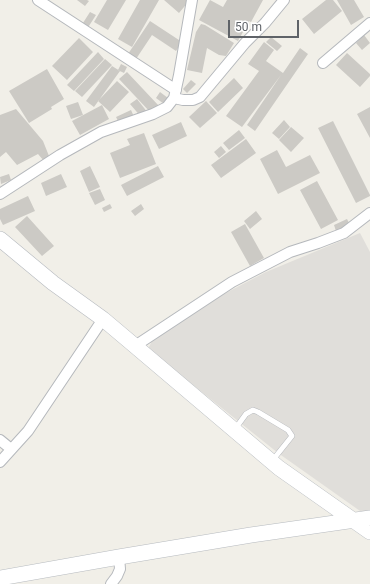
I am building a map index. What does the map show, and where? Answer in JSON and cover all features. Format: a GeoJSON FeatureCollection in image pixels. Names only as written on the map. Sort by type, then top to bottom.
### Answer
{"type":"FeatureCollection","features":[{"type":"Feature","properties":{"kind":"street"},"geometry":{"type":"LineString","coordinates":[[38,0],[183,100],[193,100],[200,97],[245,43],[265,23],[284,0]]}},
{"type":"Feature","properties":{"kind":"street"},"geometry":{"type":"LineString","coordinates":[[0,194],[60,155],[101,132],[153,114],[167,107],[175,94],[192,0]]}},
{"type":"Feature","properties":{"kind":"street"},"geometry":{"type":"LineString","coordinates":[[323,63],[370,23]]}},
{"type":"Feature","properties":{"kind":"street"},"geometry":{"type":"LineString","coordinates":[[135,346],[232,282],[290,252],[344,233],[370,213]]}},
{"type":"Feature","properties":{"kind":"street"},"geometry":{"type":"LineString","coordinates":[[0,239],[53,283],[135,346],[272,462],[370,532]]}},
{"type":"Feature","properties":{"kind":"street"},"geometry":{"type":"LineString","coordinates":[[0,462],[28,431],[102,320]]}},
{"type":"Feature","properties":{"kind":"street"},"geometry":{"type":"LineString","coordinates":[[0,440],[12,449]]}},
{"type":"Feature","properties":{"kind":"street"},"geometry":{"type":"LineString","coordinates":[[0,578],[251,535],[370,518]]}},
{"type":"Feature","properties":{"kind":"street"},"geometry":{"type":"LineString","coordinates":[[111,584],[120,569],[119,557]]}},
{"type":"Feature","properties":{"kind":"lane"},"geometry":{"type":"LineString","coordinates":[[234,430],[246,414],[253,410],[288,430],[292,436],[272,462]]}},
{"type":"Feature","properties":{"kind":"shaded area"},"geometry":{"type":"Polygon","coordinates":[[[360,233],[370,252],[370,518],[278,453],[148,349],[152,341],[224,294],[266,272],[360,233]]]}},
{"type":"Feature","properties":{"kind":"building"},"geometry":{"type":"Polygon","coordinates":[[[77,0],[87,0],[89,1],[85,6],[77,0]]]}},
{"type":"Feature","properties":{"kind":"building"},"geometry":{"type":"Polygon","coordinates":[[[107,0],[126,0],[108,30],[94,22],[107,0]]]}},
{"type":"Feature","properties":{"kind":"building"},"geometry":{"type":"Polygon","coordinates":[[[140,0],[159,0],[132,47],[118,39],[140,0]]]}},
{"type":"Feature","properties":{"kind":"building"},"geometry":{"type":"Polygon","coordinates":[[[164,0],[188,0],[189,1],[179,13],[164,0]]]}},
{"type":"Feature","properties":{"kind":"building"},"geometry":{"type":"Polygon","coordinates":[[[210,0],[223,7],[227,0],[263,0],[251,22],[249,21],[238,41],[199,20],[210,0]]]}},
{"type":"Feature","properties":{"kind":"building"},"geometry":{"type":"Polygon","coordinates":[[[326,0],[333,0],[342,11],[314,34],[302,19],[326,0]]]}},
{"type":"Feature","properties":{"kind":"building"},"geometry":{"type":"Polygon","coordinates":[[[337,0],[354,0],[364,17],[351,25],[337,0]]]}},
{"type":"Feature","properties":{"kind":"building"},"geometry":{"type":"Polygon","coordinates":[[[90,12],[96,15],[87,29],[81,26],[90,12]]]}},
{"type":"Feature","properties":{"kind":"building"},"geometry":{"type":"Polygon","coordinates":[[[150,21],[182,42],[176,51],[152,35],[136,59],[128,54],[150,21]]]}},
{"type":"Feature","properties":{"kind":"building"},"geometry":{"type":"Polygon","coordinates":[[[201,24],[234,43],[226,56],[219,55],[207,48],[202,73],[187,70],[196,32],[201,24]]]}},
{"type":"Feature","properties":{"kind":"building"},"geometry":{"type":"Polygon","coordinates":[[[364,35],[370,43],[362,50],[356,43],[364,35]]]}},
{"type":"Feature","properties":{"kind":"building"},"geometry":{"type":"Polygon","coordinates":[[[271,37],[282,46],[277,51],[266,42],[271,37]]]}},
{"type":"Feature","properties":{"kind":"building"},"geometry":{"type":"Polygon","coordinates":[[[79,38],[93,52],[67,80],[52,66],[79,38]]]}},
{"type":"Feature","properties":{"kind":"building"},"geometry":{"type":"Polygon","coordinates":[[[264,42],[274,50],[266,61],[283,73],[300,48],[308,54],[255,131],[247,125],[281,75],[242,127],[226,116],[259,71],[248,64],[264,42]]]}},
{"type":"Feature","properties":{"kind":"building"},"geometry":{"type":"Polygon","coordinates":[[[98,52],[104,59],[74,91],[67,85],[98,52]]]}},
{"type":"Feature","properties":{"kind":"building"},"geometry":{"type":"Polygon","coordinates":[[[347,53],[370,74],[370,76],[360,87],[336,65],[347,53]]]}},
{"type":"Feature","properties":{"kind":"building"},"geometry":{"type":"Polygon","coordinates":[[[105,59],[112,65],[82,97],[75,91],[105,59]]]}},
{"type":"Feature","properties":{"kind":"building"},"geometry":{"type":"Polygon","coordinates":[[[121,64],[127,67],[124,73],[118,70],[121,64]]]}},
{"type":"Feature","properties":{"kind":"building"},"geometry":{"type":"Polygon","coordinates":[[[112,66],[120,71],[94,107],[86,101],[112,66]]]}},
{"type":"Feature","properties":{"kind":"building"},"geometry":{"type":"Polygon","coordinates":[[[47,69],[64,99],[51,107],[52,109],[29,123],[9,91],[47,69]]]}},
{"type":"Feature","properties":{"kind":"building"},"geometry":{"type":"Polygon","coordinates":[[[127,72],[159,106],[151,113],[119,79],[127,72]]]}},
{"type":"Feature","properties":{"kind":"building"},"geometry":{"type":"Polygon","coordinates":[[[234,78],[243,88],[218,112],[209,102],[234,78]]]}},
{"type":"Feature","properties":{"kind":"building"},"geometry":{"type":"Polygon","coordinates":[[[191,80],[196,84],[187,93],[183,89],[191,80]]]}},
{"type":"Feature","properties":{"kind":"building"},"geometry":{"type":"Polygon","coordinates":[[[117,81],[129,92],[110,112],[98,101],[117,81]]]}},
{"type":"Feature","properties":{"kind":"building"},"geometry":{"type":"Polygon","coordinates":[[[160,92],[168,98],[164,104],[156,98],[160,92]]]}},
{"type":"Feature","properties":{"kind":"building"},"geometry":{"type":"Polygon","coordinates":[[[137,99],[148,113],[142,118],[130,104],[137,99]]]}},
{"type":"Feature","properties":{"kind":"building"},"geometry":{"type":"Polygon","coordinates":[[[206,101],[217,113],[200,128],[189,117],[206,101]]]}},
{"type":"Feature","properties":{"kind":"building"},"geometry":{"type":"Polygon","coordinates":[[[78,102],[83,115],[71,119],[66,106],[78,102]]]}},
{"type":"Feature","properties":{"kind":"building"},"geometry":{"type":"Polygon","coordinates":[[[102,105],[109,119],[80,135],[72,121],[102,105]]]}},
{"type":"Feature","properties":{"kind":"building"},"geometry":{"type":"Polygon","coordinates":[[[370,107],[370,138],[357,114],[370,107]]]}},
{"type":"Feature","properties":{"kind":"building"},"geometry":{"type":"Polygon","coordinates":[[[16,109],[43,141],[49,156],[44,161],[38,154],[17,165],[6,152],[0,157],[0,115],[16,109]]]}},
{"type":"Feature","properties":{"kind":"building"},"geometry":{"type":"Polygon","coordinates":[[[131,110],[135,119],[121,127],[116,117],[131,110]]]}},
{"type":"Feature","properties":{"kind":"building"},"geometry":{"type":"Polygon","coordinates":[[[284,120],[290,127],[279,139],[272,133],[284,120]]]}},
{"type":"Feature","properties":{"kind":"building"},"geometry":{"type":"Polygon","coordinates":[[[333,121],[370,195],[356,203],[318,128],[333,121]]]}},
{"type":"Feature","properties":{"kind":"building"},"geometry":{"type":"Polygon","coordinates":[[[181,122],[187,136],[159,149],[152,135],[181,122]]]}},
{"type":"Feature","properties":{"kind":"building"},"geometry":{"type":"Polygon","coordinates":[[[291,127],[304,138],[291,152],[279,140],[291,127]]]}},
{"type":"Feature","properties":{"kind":"building"},"geometry":{"type":"Polygon","coordinates":[[[239,130],[245,138],[229,150],[223,143],[239,130]]]}},
{"type":"Feature","properties":{"kind":"building"},"geometry":{"type":"Polygon","coordinates":[[[144,133],[156,164],[120,178],[110,153],[130,145],[127,139],[144,133]]]}},
{"type":"Feature","properties":{"kind":"building"},"geometry":{"type":"Polygon","coordinates":[[[246,139],[256,153],[221,178],[211,165],[246,139]]]}},
{"type":"Feature","properties":{"kind":"building"},"geometry":{"type":"Polygon","coordinates":[[[221,146],[226,152],[219,158],[214,152],[221,146]]]}},
{"type":"Feature","properties":{"kind":"building"},"geometry":{"type":"Polygon","coordinates":[[[277,150],[286,167],[310,155],[320,173],[278,194],[260,159],[277,150]]]}},
{"type":"Feature","properties":{"kind":"building"},"geometry":{"type":"Polygon","coordinates":[[[90,166],[100,187],[89,192],[80,171],[90,166]]]}},
{"type":"Feature","properties":{"kind":"building"},"geometry":{"type":"Polygon","coordinates":[[[158,166],[164,177],[127,196],[121,185],[158,166]]]}},
{"type":"Feature","properties":{"kind":"building"},"geometry":{"type":"Polygon","coordinates":[[[9,174],[11,180],[1,184],[0,177],[9,174]]]}},
{"type":"Feature","properties":{"kind":"building"},"geometry":{"type":"Polygon","coordinates":[[[61,174],[67,187],[46,196],[41,183],[61,174]]]}},
{"type":"Feature","properties":{"kind":"building"},"geometry":{"type":"Polygon","coordinates":[[[317,181],[338,220],[321,229],[300,190],[317,181]]]}},
{"type":"Feature","properties":{"kind":"building"},"geometry":{"type":"Polygon","coordinates":[[[100,189],[105,200],[95,205],[89,193],[100,189]]]}},
{"type":"Feature","properties":{"kind":"building"},"geometry":{"type":"Polygon","coordinates":[[[28,196],[35,211],[3,225],[0,219],[0,209],[28,196]]]}},
{"type":"Feature","properties":{"kind":"building"},"geometry":{"type":"Polygon","coordinates":[[[110,204],[112,208],[104,212],[102,208],[110,204]]]}},
{"type":"Feature","properties":{"kind":"building"},"geometry":{"type":"Polygon","coordinates":[[[141,204],[144,209],[135,216],[131,211],[141,204]]]}},
{"type":"Feature","properties":{"kind":"building"},"geometry":{"type":"Polygon","coordinates":[[[256,211],[262,219],[250,229],[244,221],[256,211]]]}},
{"type":"Feature","properties":{"kind":"building"},"geometry":{"type":"Polygon","coordinates":[[[27,216],[54,246],[42,256],[15,227],[27,216]]]}},
{"type":"Feature","properties":{"kind":"building"},"geometry":{"type":"Polygon","coordinates":[[[347,219],[351,227],[337,234],[334,225],[347,219]]]}},
{"type":"Feature","properties":{"kind":"building"},"geometry":{"type":"Polygon","coordinates":[[[245,224],[264,258],[250,266],[231,232],[245,224]]]}}]}
